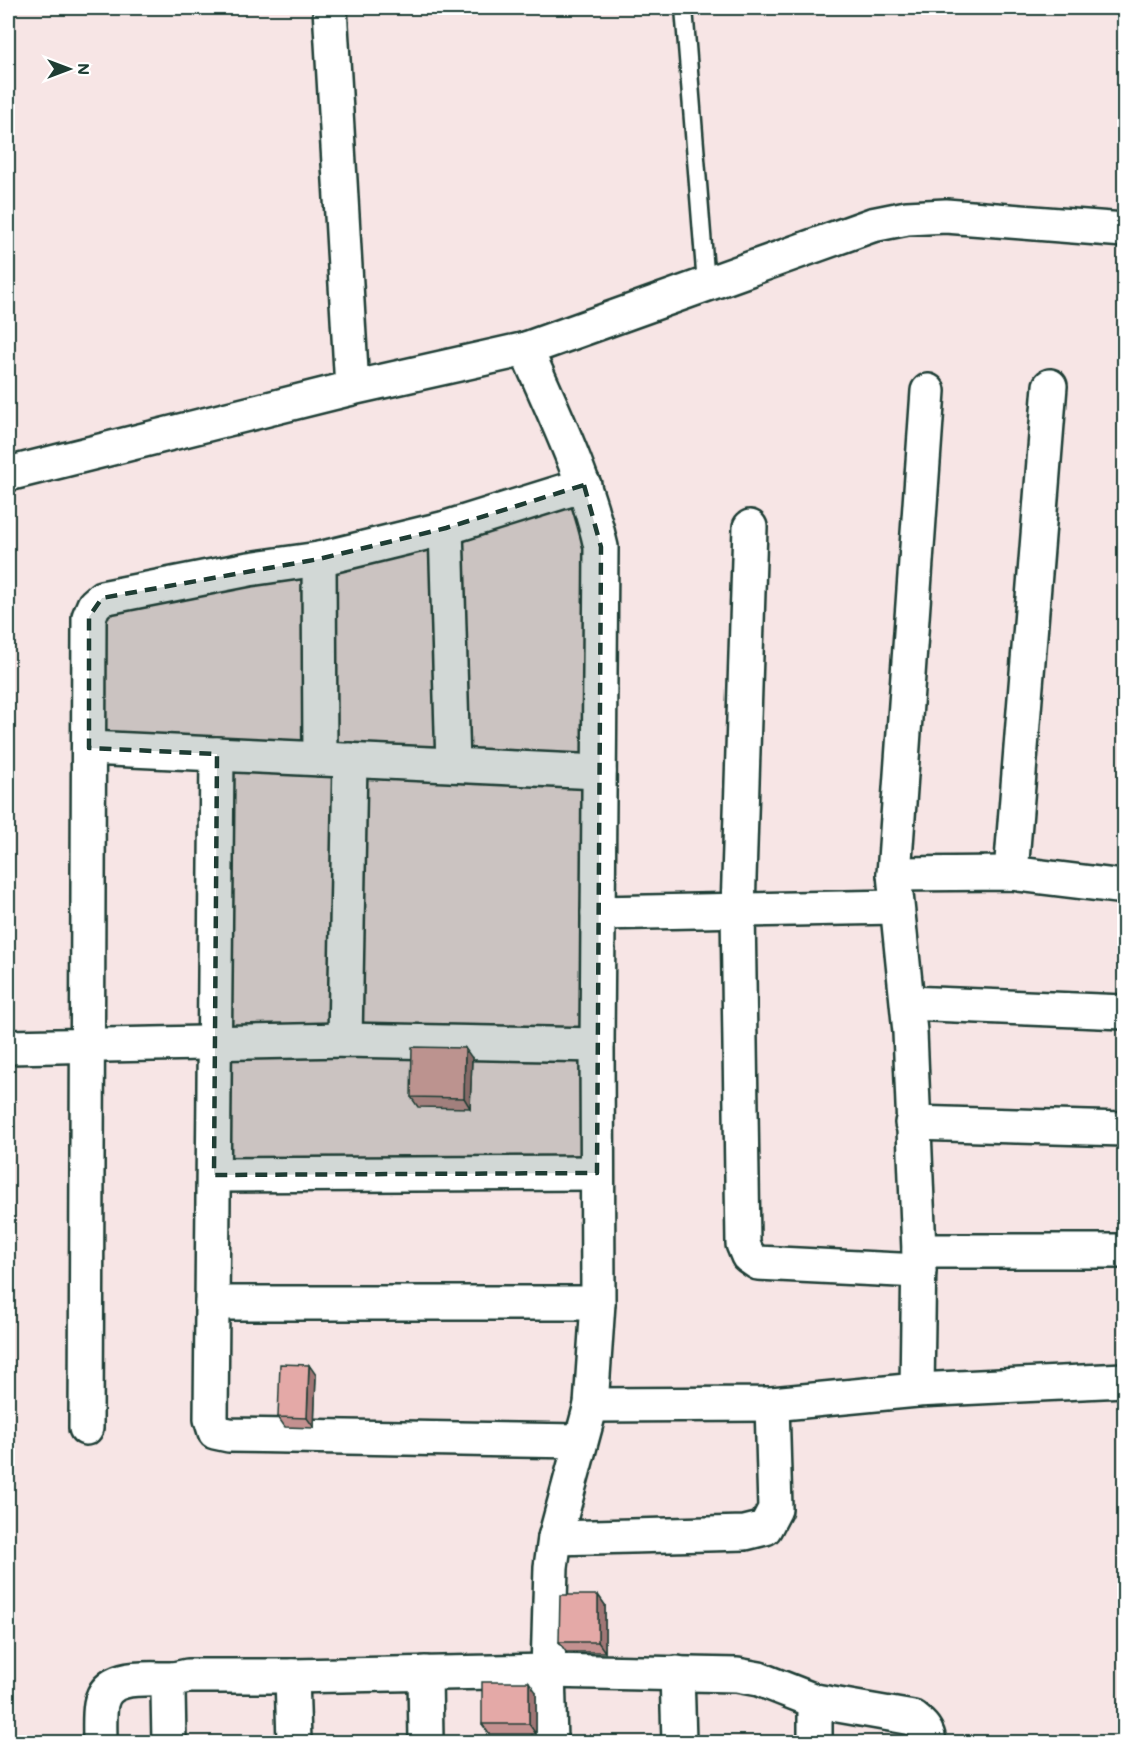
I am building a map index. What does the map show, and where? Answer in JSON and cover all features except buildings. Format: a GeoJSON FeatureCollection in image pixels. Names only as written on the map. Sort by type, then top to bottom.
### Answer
{"type":"FeatureCollection","features":[{"type":"Feature","properties":{"kind":"street"},"geometry":{"type":"LineString","coordinates":[[330,8],[352,388]]}},
{"type":"Feature","properties":{"kind":"street"},"geometry":{"type":"LineString","coordinates":[[8,474],[352,388],[526,349],[872,225],[907,218],[946,216],[1125,230]]}},
{"type":"Feature","properties":{"kind":"street"},"geometry":{"type":"LineString","coordinates":[[526,349],[584,485],[601,548],[597,1046],[598,1303],[591,1405],[555,1538],[551,1566],[548,1671],[550,1743]]}},
{"type":"Feature","properties":{"kind":"street"},"geometry":{"type":"LineString","coordinates":[[1011,873],[1050,386]]}},
{"type":"Feature","properties":{"kind":"street"},"geometry":{"type":"LineString","coordinates":[[917,1390],[919,1261],[910,1032],[894,874],[928,391]]}},
{"type":"Feature","properties":{"kind":"street"},"geometry":{"type":"LineString","coordinates":[[86,1428],[89,617],[94,605],[102,598],[249,569],[319,559],[446,528],[584,485]]}},
{"type":"Feature","properties":{"kind":"street"},"geometry":{"type":"LineString","coordinates":[[750,527],[738,910],[743,1244],[748,1256],[758,1263],[919,1261],[1125,1251]]}},
{"type":"Feature","properties":{"kind":"street"},"geometry":{"type":"LineString","coordinates":[[446,528],[453,765]]}},
{"type":"Feature","properties":{"kind":"street"},"geometry":{"type":"LineString","coordinates":[[319,559],[335,759],[345,1040]]}},
{"type":"Feature","properties":{"kind":"street"},"geometry":{"type":"LineString","coordinates":[[89,748],[599,772]]}},
{"type":"Feature","properties":{"kind":"street"},"geometry":{"type":"LineString","coordinates":[[218,754],[211,1419],[215,1432],[229,1435],[580,1441]]}},
{"type":"Feature","properties":{"kind":"street"},"geometry":{"type":"LineString","coordinates":[[894,874],[1011,873],[1125,887]]}},
{"type":"Feature","properties":{"kind":"street"},"geometry":{"type":"LineString","coordinates":[[598,913],[896,907]]}},
{"type":"Feature","properties":{"kind":"street"},"geometry":{"type":"LineString","coordinates":[[908,1003],[1125,1012]]}},
{"type":"Feature","properties":{"kind":"street"},"geometry":{"type":"LineString","coordinates":[[8,1047],[345,1040],[597,1046]]}},
{"type":"Feature","properties":{"kind":"street"},"geometry":{"type":"LineString","coordinates":[[912,1123],[1125,1129]]}},
{"type":"Feature","properties":{"kind":"street"},"geometry":{"type":"LineString","coordinates":[[214,1175],[597,1173]]}},
{"type":"Feature","properties":{"kind":"street"},"geometry":{"type":"LineString","coordinates":[[212,1304],[598,1303]]}},
{"type":"Feature","properties":{"kind":"street"},"geometry":{"type":"LineString","coordinates":[[591,1405],[772,1404],[917,1390],[1125,1380]]}},
{"type":"Feature","properties":{"kind":"street"},"geometry":{"type":"LineString","coordinates":[[555,1538],[746,1533],[765,1528],[775,1509],[772,1404]]}},
{"type":"Feature","properties":{"kind":"street"},"geometry":{"type":"LineString","coordinates":[[100,1743],[101,1704],[108,1689],[122,1681],[174,1679],[188,1676],[548,1671],[737,1675],[759,1679],[815,1701],[913,1718],[923,1725],[929,1737],[929,1743]]}},
{"type":"Feature","properties":{"kind":"street"},"geometry":{"type":"LineString","coordinates":[[425,1673],[426,1743]]}},
{"type":"Feature","properties":{"kind":"street"},"geometry":{"type":"LineString","coordinates":[[677,1673],[679,1743]]}},
{"type":"Feature","properties":{"kind":"street"},"geometry":{"type":"LineString","coordinates":[[292,1676],[294,1743]]}},
{"type":"Feature","properties":{"kind":"street"},"geometry":{"type":"LineString","coordinates":[[169,1743],[168,1691],[174,1679]]}},
{"type":"Feature","properties":{"kind":"street"},"geometry":{"type":"LineString","coordinates":[[815,1701],[815,1743]]}},
{"type":"Feature","properties":{"kind":"lane"},"geometry":{"type":"LineString","coordinates":[[684,8],[706,284]]}},
{"type":"Feature","properties":{"kind":"highlighted area"},"geometry":{"type":"Polygon","coordinates":[[[584,485],[601,547],[597,1173],[214,1175],[217,754],[89,748],[89,617],[102,598],[319,559],[446,528],[584,485]]]}}]}
